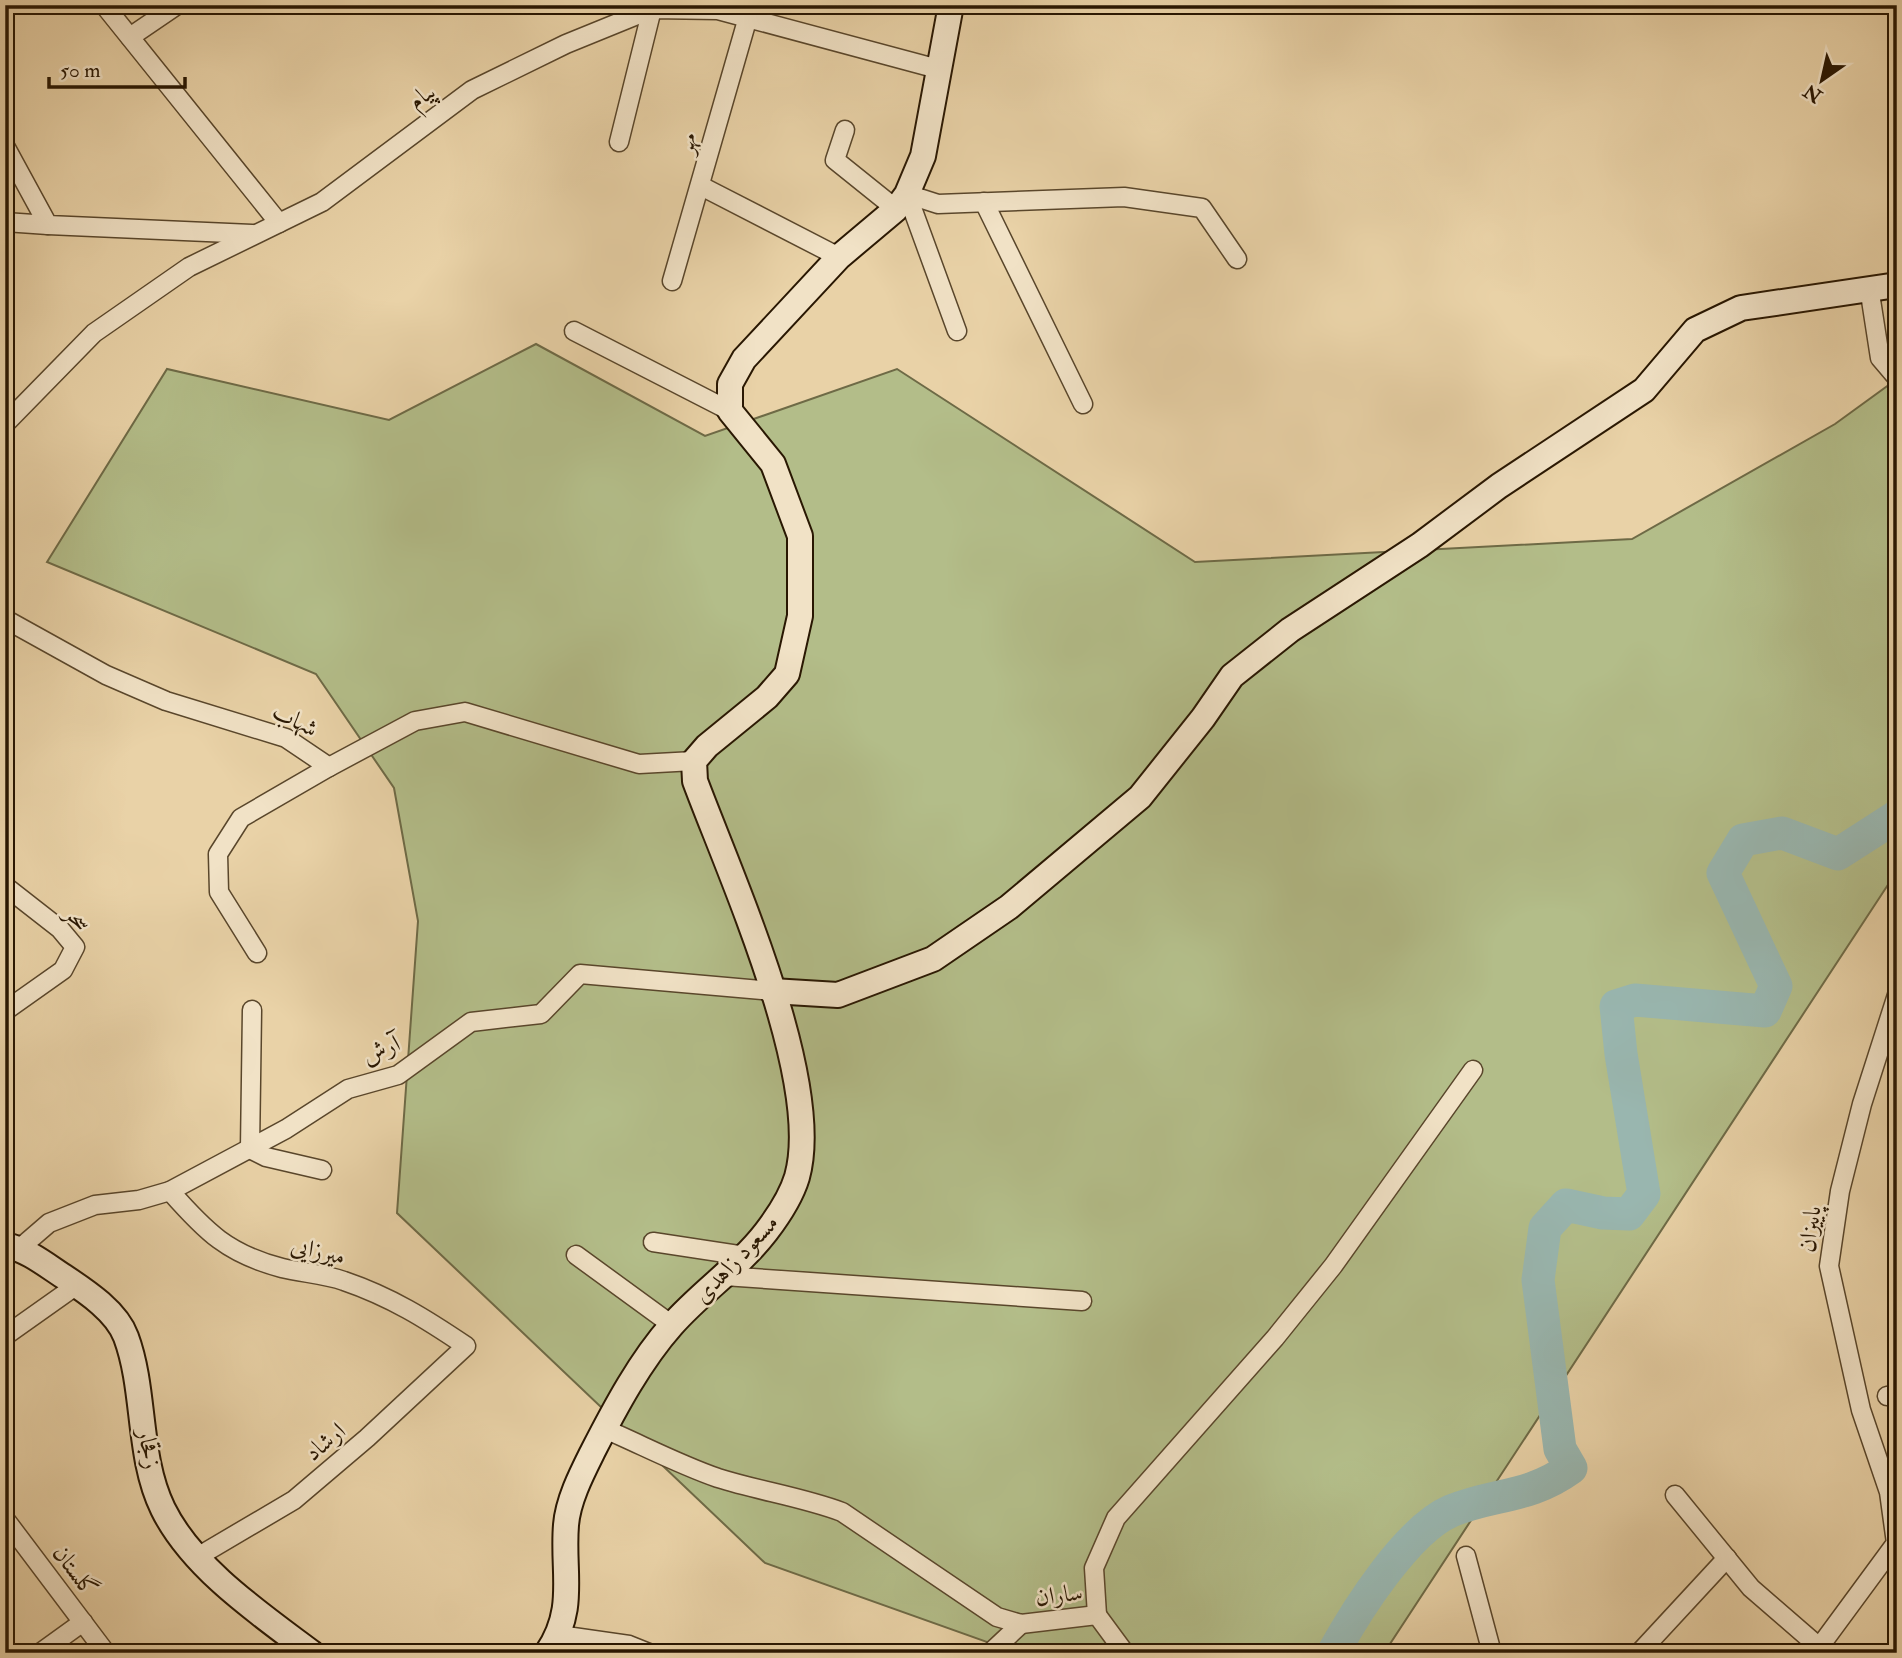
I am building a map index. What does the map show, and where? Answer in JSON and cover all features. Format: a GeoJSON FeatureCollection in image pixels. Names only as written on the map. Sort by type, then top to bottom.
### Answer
{"type":"FeatureCollection","features":[{"type":"Feature","properties":{"kind":"street"},"geometry":{"type":"LineString","coordinates":[[104,5],[279,223]]}},
{"type":"Feature","properties":{"kind":"street"},"geometry":{"type":"LineString","coordinates":[[130,37],[177,5]]}},
{"type":"Feature","properties":{"kind":"street"},"geometry":{"type":"LineString","coordinates":[[730,411],[730,384],[744,359],[839,257],[901,201],[923,156],[951,5]]}},
{"type":"Feature","properties":{"kind":"street"},"geometry":{"type":"LineString","coordinates":[[619,142],[651,7]]}},
{"type":"Feature","properties":{"kind":"street","name":"پیام"},"geometry":{"type":"LineString","coordinates":[[5,424],[94,333],[189,267],[322,202],[472,90],[566,44],[651,7],[719,10],[938,69]]}},
{"type":"Feature","properties":{"kind":"street","name":"مهر"},"geometry":{"type":"LineString","coordinates":[[672,281],[748,18]]}},
{"type":"Feature","properties":{"kind":"street"},"geometry":{"type":"LineString","coordinates":[[845,130],[835,160],[901,201],[938,204],[1124,197],[1202,208],[1237,259]]}},
{"type":"Feature","properties":{"kind":"street"},"geometry":{"type":"LineString","coordinates":[[5,146],[48,225]]}},
{"type":"Feature","properties":{"kind":"street"},"geometry":{"type":"LineString","coordinates":[[701,186],[839,257]]}},
{"type":"Feature","properties":{"kind":"street"},"geometry":{"type":"LineString","coordinates":[[901,201],[957,331]]}},
{"type":"Feature","properties":{"kind":"street"},"geometry":{"type":"LineString","coordinates":[[984,202],[1083,404]]}},
{"type":"Feature","properties":{"kind":"street"},"geometry":{"type":"LineString","coordinates":[[5,222],[256,234]]}},
{"type":"Feature","properties":{"kind":"street"},"geometry":{"type":"LineString","coordinates":[[772,991],[838,995],[933,960],[1009,907],[1140,797],[1203,718],[1231,676],[1290,630],[1419,545],[1499,485],[1644,390],[1695,330],[1741,308],[1869,287],[1897,285]]}},
{"type":"Feature","properties":{"kind":"street"},"geometry":{"type":"LineString","coordinates":[[1869,287],[1880,358],[1897,378]]}},
{"type":"Feature","properties":{"kind":"street"},"geometry":{"type":"LineString","coordinates":[[329,767],[415,721],[465,712],[626,762],[639,764],[694,761],[707,746],[767,697],[787,674],[800,616],[800,536],[774,464],[730,411],[574,331]]}},
{"type":"Feature","properties":{"kind":"street","name":"شهاب"},"geometry":{"type":"LineString","coordinates":[[5,619],[106,675],[166,701],[286,738],[329,767],[241,818],[218,853],[219,892],[257,953]]}},
{"type":"Feature","properties":{"kind":"street","name":"مسعود زاهدی"},"geometry":{"type":"LineString","coordinates":[[553,1644],[566,1612],[566,1522],[575,1489],[605,1429],[648,1357],[672,1325],[746,1256],[784,1208],[797,1176],[802,1140],[793,1056],[695,781],[694,761]]}},
{"type":"Feature","properties":{"kind":"street","name":"سحر"},"geometry":{"type":"LineString","coordinates":[[5,886],[60,929],[75,947],[64,970],[5,1011]]}},
{"type":"Feature","properties":{"kind":"street","name":"آرش"},"geometry":{"type":"LineString","coordinates":[[13,1246],[49,1223],[95,1205],[139,1200],[170,1191],[250,1149],[348,1089],[398,1074],[471,1022],[541,1014],[580,974],[772,991]]}},
{"type":"Feature","properties":{"kind":"street","name":"پاییزان"},"geometry":{"type":"LineString","coordinates":[[1820,1651],[1896,1543],[1889,1492],[1861,1410],[1829,1266],[1843,1178],[1862,1104],[1897,995]]}},
{"type":"Feature","properties":{"kind":"street"},"geometry":{"type":"LineString","coordinates":[[252,1010],[250,1149],[267,1157],[322,1170]]}},
{"type":"Feature","properties":{"kind":"street"},"geometry":{"type":"LineString","coordinates":[[1097,1615],[1094,1568],[1115,1518],[1275,1338],[1325,1276],[1473,1070]]}},
{"type":"Feature","properties":{"kind":"street","name":"میرزایی"},"geometry":{"type":"LineString","coordinates":[[170,1191],[207,1233],[239,1255],[282,1268],[342,1280],[408,1307],[466,1346]]}},
{"type":"Feature","properties":{"kind":"street"},"geometry":{"type":"LineString","coordinates":[[653,1242],[746,1256]]}},
{"type":"Feature","properties":{"kind":"street","name":"زقجار"},"geometry":{"type":"LineString","coordinates":[[13,1246],[77,1286],[104,1307],[125,1335],[155,1485],[163,1509],[224,1584],[312,1653]]}},
{"type":"Feature","properties":{"kind":"street"},"geometry":{"type":"LineString","coordinates":[[576,1255],[672,1325]]}},
{"type":"Feature","properties":{"kind":"street"},"geometry":{"type":"LineString","coordinates":[[724,1276],[1082,1301]]}},
{"type":"Feature","properties":{"kind":"street"},"geometry":{"type":"LineString","coordinates":[[5,1336],[77,1286]]}},
{"type":"Feature","properties":{"kind":"street","name":"ارشاد"},"geometry":{"type":"LineString","coordinates":[[199,1556],[294,1500],[367,1438],[466,1346]]}},
{"type":"Feature","properties":{"kind":"street"},"geometry":{"type":"LineString","coordinates":[[605,1429],[714,1476],[770,1494],[816,1502],[842,1512],[975,1604],[997,1617],[1021,1624]]}},
{"type":"Feature","properties":{"kind":"street"},"geometry":{"type":"LineString","coordinates":[[1675,1494],[1751,1588],[1820,1651]]}},
{"type":"Feature","properties":{"kind":"street","name":"گلستان"},"geometry":{"type":"LineString","coordinates":[[5,1518],[106,1653]]}},
{"type":"Feature","properties":{"kind":"street"},"geometry":{"type":"LineString","coordinates":[[1466,1556],[1492,1653]]}},
{"type":"Feature","properties":{"kind":"street"},"geometry":{"type":"LineString","coordinates":[[1640,1652],[1727,1559]]}},
{"type":"Feature","properties":{"kind":"street","name":"ساران"},"geometry":{"type":"LineString","coordinates":[[1021,1624],[1097,1615],[1125,1653]]}},
{"type":"Feature","properties":{"kind":"street"},"geometry":{"type":"LineString","coordinates":[[40,1653],[83,1622]]}},
{"type":"Feature","properties":{"kind":"street"},"geometry":{"type":"LineString","coordinates":[[990,1653],[1021,1624]]}},
{"type":"Feature","properties":{"kind":"street"},"geometry":{"type":"LineString","coordinates":[[553,1644],[594,1642],[629,1645],[649,1653]]}},
{"type":"Feature","properties":{"kind":"green space"},"geometry":{"type":"Polygon","coordinates":[[[536,344],[705,436],[897,369],[1195,562],[1632,539],[1835,424],[1897,379],[1897,871],[1384,1653],[1018,1653],[765,1563],[397,1213],[418,921],[394,788],[316,674],[47,562],[167,369],[389,420],[536,344]]]}},
{"type":"Feature","properties":{"kind":"waterway"},"geometry":{"type":"LineString","coordinates":[[1333,1653],[1384,1573],[1417,1535],[1434,1521],[1467,1505],[1540,1485],[1571,1468],[1560,1449],[1538,1280],[1545,1228],[1566,1205],[1603,1213],[1629,1214],[1644,1194],[1621,1054],[1616,1006],[1635,1000],[1765,1011],[1776,986],[1723,873],[1743,840],[1782,833],[1838,854],[1897,816]]}}]}
